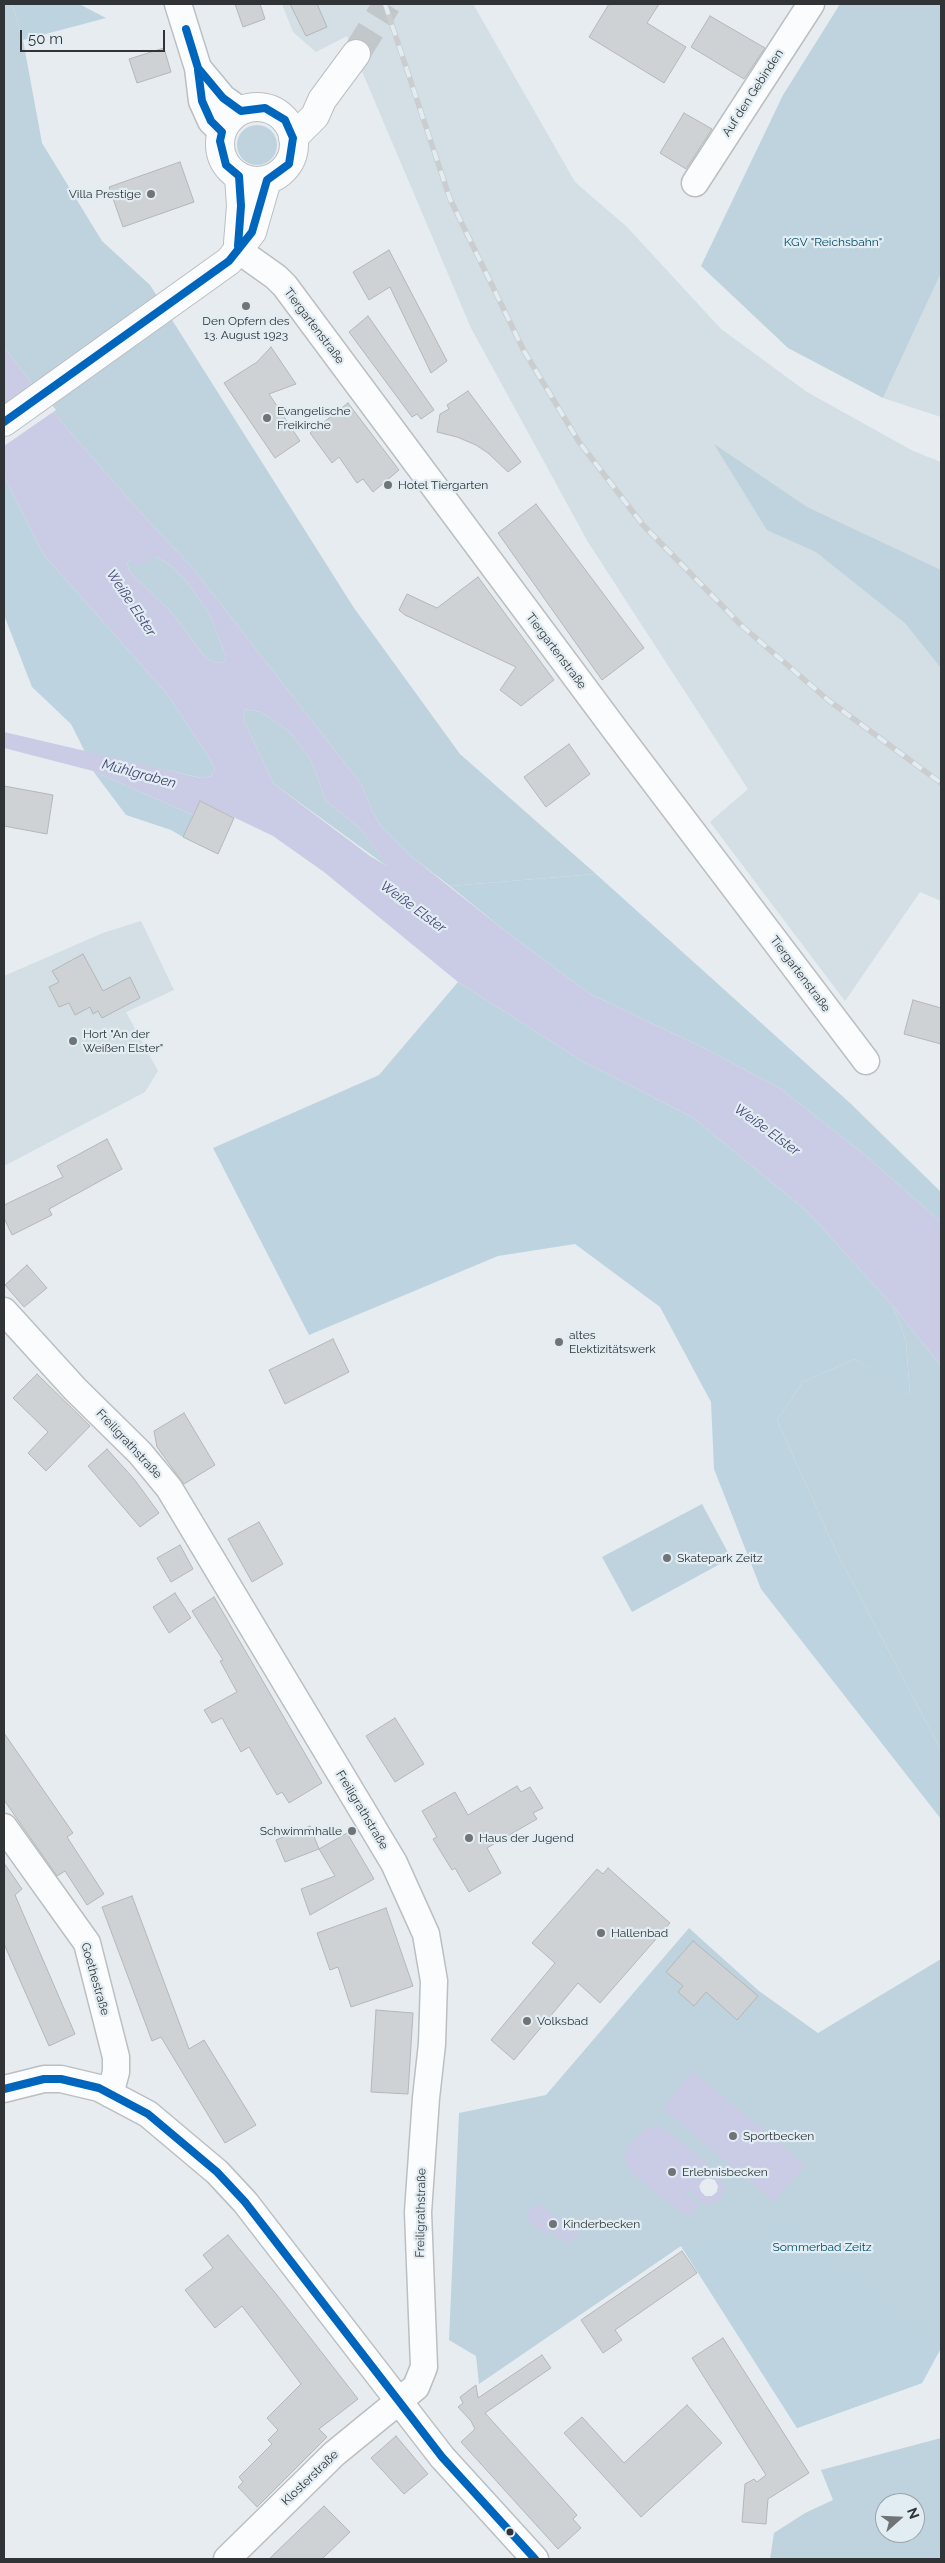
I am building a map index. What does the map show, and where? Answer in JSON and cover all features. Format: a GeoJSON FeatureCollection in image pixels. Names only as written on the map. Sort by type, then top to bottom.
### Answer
{"type":"FeatureCollection","features":[{"type":"Feature","properties":{"kind":"main road"},"geometry":{"type":"LineString","coordinates":[[294,138],[315,116],[322,100],[356,54]]}},
{"type":"Feature","properties":{"kind":"main road"},"geometry":{"type":"LineString","coordinates":[[280,115],[322,100]]}},
{"type":"Feature","properties":{"kind":"main road"},"geometry":{"type":"LineString","coordinates":[[265,108],[280,115],[289,125],[294,138],[292,156],[288,164],[276,176],[267,180],[252,181],[239,176],[226,165],[220,141],[222,132],[229,120],[241,111],[265,108]]}},
{"type":"Feature","properties":{"kind":"main road"},"geometry":{"type":"LineString","coordinates":[[238,250],[241,206],[239,176]]}},
{"type":"Feature","properties":{"kind":"main road"},"geometry":{"type":"LineString","coordinates":[[4,422],[229,261],[257,220],[267,180]]}},
{"type":"Feature","properties":{"kind":"street"},"geometry":{"type":"LineString","coordinates":[[178,4],[198,68],[202,101],[211,121],[222,132]]}},
{"type":"Feature","properties":{"kind":"street","name":"Auf den Gebinden"},"geometry":{"type":"LineString","coordinates":[[695,183],[811,4]]}},
{"type":"Feature","properties":{"kind":"street"},"geometry":{"type":"LineString","coordinates":[[198,68],[223,98],[241,111]]}},
{"type":"Feature","properties":{"kind":"street","name":"Tiergartenstraße"},"geometry":{"type":"LineString","coordinates":[[238,250],[276,277],[285,286],[616,731],[866,1061]]}},
{"type":"Feature","properties":{"kind":"street","name":"Freiligrathstraße"},"geometry":{"type":"LineString","coordinates":[[4,1311],[70,1383],[140,1453],[170,1488],[394,1863],[426,1934],[434,1982],[432,2044],[418,2212],[424,2367],[416,2387],[399,2403]]}},
{"type":"Feature","properties":{"kind":"street","name":"Goethestraße"},"geometry":{"type":"LineString","coordinates":[[4,1827],[87,1943],[116,2057],[116,2072],[110,2094]]}},
{"type":"Feature","properties":{"kind":"street"},"geometry":{"type":"LineString","coordinates":[[4,2089],[44,2080],[61,2079],[77,2081],[110,2094],[148,2114],[217,2172],[245,2202],[442,2457],[535,2559]]}},
{"type":"Feature","properties":{"kind":"street","name":"Klosterstraße"},"geometry":{"type":"LineString","coordinates":[[227,2559],[334,2454],[399,2403]]}},
{"type":"Feature","properties":{"kind":"shaded area"},"geometry":{"type":"Polygon","coordinates":[[[12,4],[79,4],[106,18],[23,40],[12,4]]]}},
{"type":"Feature","properties":{"kind":"shaded area"},"geometry":{"type":"Polygon","coordinates":[[[282,4],[473,4],[575,182],[627,227],[721,329],[807,392],[913,451],[941,462],[941,901],[920,892],[845,1001],[710,822],[748,789],[588,542],[471,328],[347,36],[316,52],[293,32],[282,4]]]}},
{"type":"Feature","properties":{"kind":"shaded area"},"geometry":{"type":"Polygon","coordinates":[[[941,273],[941,417],[883,398],[941,273]]]}},
{"type":"Feature","properties":{"kind":"shaded area"},"geometry":{"type":"Polygon","coordinates":[[[4,476],[44,555],[168,695],[209,757],[215,769],[211,776],[202,778],[85,752],[71,724],[32,687],[4,615],[4,476]]]}},
{"type":"Feature","properties":{"kind":"shaded area"},"geometry":{"type":"Polygon","coordinates":[[[93,771],[193,815],[183,837],[171,830],[126,815],[93,771]]]}},
{"type":"Feature","properties":{"kind":"shaded area"},"geometry":{"type":"Polygon","coordinates":[[[596,874],[850,1103],[941,1192],[941,1222],[866,1156],[781,1089],[704,1048],[590,994],[504,930],[450,886],[596,874]]]}},
{"type":"Feature","properties":{"kind":"shaded area","name":"Hort \"An der Weißen Elster\""},"geometry":{"type":"Polygon","coordinates":[[[141,921],[174,990],[126,1012],[158,1071],[145,1092],[4,1166],[4,976],[103,933],[141,921]]]}},
{"type":"Feature","properties":{"kind":"shaded area"},"geometry":{"type":"Polygon","coordinates":[[[458,982],[582,1061],[692,1117],[808,1212],[893,1306],[906,1341],[910,1396],[855,1359],[803,1382],[777,1420],[835,1549],[941,1750],[941,1819],[761,1589],[714,1469],[711,1402],[660,1307],[575,1244],[498,1256],[309,1335],[213,1148],[379,1075],[458,982]]]}},
{"type":"Feature","properties":{"kind":"shaded area"},"geometry":{"type":"Polygon","coordinates":[[[785,2221],[941,2342],[941,2348],[922,2383],[797,2428],[681,2246],[751,2242],[785,2221]]]}},
{"type":"Feature","properties":{"kind":"green space"},"geometry":{"type":"Polygon","coordinates":[[[4,4],[12,4],[23,40],[42,143],[102,241],[150,285],[354,608],[460,754],[596,874],[450,886],[412,857],[381,826],[371,809],[362,785],[191,566],[142,514],[64,425],[4,347],[4,4]]]}},
{"type":"Feature","properties":{"kind":"green space","name":"KGV \"Reichsbahn\""},"geometry":{"type":"Polygon","coordinates":[[[840,4],[941,4],[941,273],[883,398],[788,348],[701,266],[783,95],[840,4]]]}},
{"type":"Feature","properties":{"kind":"green space"},"geometry":{"type":"Polygon","coordinates":[[[253,125],[261,125],[268,128],[274,134],[277,145],[274,156],[268,162],[261,165],[253,165],[246,162],[240,156],[237,149],[237,141],[240,134],[246,128],[253,125]]]}},
{"type":"Feature","properties":{"kind":"green space"},"geometry":{"type":"Polygon","coordinates":[[[714,444],[807,507],[941,570],[941,668],[905,623],[816,552],[767,530],[714,444]]]}},
{"type":"Feature","properties":{"kind":"green space"},"geometry":{"type":"Polygon","coordinates":[[[148,555],[159,558],[172,567],[187,582],[210,615],[226,657],[224,662],[214,663],[204,656],[173,614],[129,571],[127,562],[148,555]]]}},
{"type":"Feature","properties":{"kind":"green space"},"geometry":{"type":"Polygon","coordinates":[[[245,709],[261,712],[289,731],[311,760],[326,801],[361,829],[388,867],[274,784],[243,719],[245,709]]]}},
{"type":"Feature","properties":{"kind":"green space"},"geometry":{"type":"Polygon","coordinates":[[[893,1306],[941,1366],[941,1750],[835,1549],[777,1420],[803,1382],[855,1359],[910,1395],[906,1341],[893,1306]]]}},
{"type":"Feature","properties":{"kind":"green space","name":"Skatepark Zeitz"},"geometry":{"type":"Polygon","coordinates":[[[702,1504],[731,1558],[632,1612],[602,1557],[702,1504]]]}},
{"type":"Feature","properties":{"kind":"green space","name":"Sommerbad Zeitz"},"geometry":{"type":"Polygon","coordinates":[[[689,1928],[759,1991],[818,2033],[941,1959],[941,2348],[922,2383],[797,2428],[681,2246],[479,2384],[476,2356],[449,2340],[459,2113],[546,2095],[689,1928]],[[708,2178],[701,2181],[699,2186],[705,2196],[712,2196],[717,2192],[718,2186],[715,2180],[708,2178]]]}},
{"type":"Feature","properties":{"kind":"green space"},"geometry":{"type":"Polygon","coordinates":[[[941,2438],[941,2559],[770,2559],[774,2533],[805,2513],[833,2500],[821,2470],[941,2438]]]}},
{"type":"Feature","properties":{"kind":"water"},"geometry":{"type":"Polygon","coordinates":[[[4,347],[64,425],[142,514],[191,566],[362,785],[371,809],[381,826],[412,857],[504,930],[590,994],[704,1048],[781,1089],[866,1156],[941,1222],[941,1366],[893,1306],[808,1212],[692,1117],[582,1061],[458,982],[324,872],[273,836],[200,801],[193,815],[93,771],[4,748],[4,732],[201,778],[211,776],[215,769],[168,695],[44,555],[4,476],[4,347]],[[148,556],[151,561],[135,567],[130,561],[127,562],[129,571],[173,614],[204,656],[214,663],[224,662],[226,657],[210,615],[187,582],[172,567],[159,558],[148,556]],[[245,709],[243,719],[274,784],[370,856],[387,866],[361,829],[326,801],[311,760],[289,731],[261,712],[245,709]]]}},
{"type":"Feature","properties":{"kind":"water","name":"Sportbecken"},"geometry":{"type":"Polygon","coordinates":[[[693,2071],[805,2165],[774,2202],[662,2108],[693,2071]]]}},
{"type":"Feature","properties":{"kind":"water","name":"Erlebnisbecken"},"geometry":{"type":"Polygon","coordinates":[[[658,2126],[668,2131],[709,2165],[705,2171],[716,2173],[722,2177],[725,2190],[719,2201],[707,2205],[701,2203],[688,2189],[684,2193],[700,2205],[687,2218],[629,2171],[624,2155],[628,2146],[648,2127],[658,2126]],[[708,2178],[702,2181],[699,2186],[705,2196],[712,2196],[717,2192],[718,2186],[715,2180],[708,2178]]]}},
{"type":"Feature","properties":{"kind":"water","name":"Kinderbecken"},"geometry":{"type":"Polygon","coordinates":[[[538,2205],[543,2206],[564,2223],[568,2218],[576,2225],[578,2236],[568,2243],[550,2232],[546,2236],[529,2222],[527,2217],[530,2208],[538,2205]]]}},
{"type":"Feature","properties":{"kind":"pier"},"geometry":{"type":"Polygon","coordinates":[[[35,383],[56,410],[4,446],[4,405],[35,383]]]}},
{"type":"Feature","properties":{"kind":"building"},"geometry":{"type":"Polygon","coordinates":[[[235,4],[260,4],[265,19],[243,27],[235,4]]]}},
{"type":"Feature","properties":{"kind":"building"},"geometry":{"type":"Polygon","coordinates":[[[290,4],[317,4],[327,27],[306,36],[290,4]]]}},
{"type":"Feature","properties":{"kind":"building"},"geometry":{"type":"Polygon","coordinates":[[[609,4],[659,4],[647,23],[686,47],[664,83],[589,37],[609,4]]]}},
{"type":"Feature","properties":{"kind":"building"},"geometry":{"type":"Polygon","coordinates":[[[710,16],[765,48],[744,79],[691,47],[710,16]]]}},
{"type":"Feature","properties":{"kind":"building"},"geometry":{"type":"Polygon","coordinates":[[[164,48],[171,72],[137,83],[129,59],[164,48]]]}},
{"type":"Feature","properties":{"kind":"building"},"geometry":{"type":"Polygon","coordinates":[[[684,113],[712,129],[686,169],[660,153],[684,113]]]}},
{"type":"Feature","properties":{"kind":"building","name":"Villa Prestige"},"geometry":{"type":"Polygon","coordinates":[[[180,162],[194,202],[123,227],[109,187],[180,162]]]}},
{"type":"Feature","properties":{"kind":"building"},"geometry":{"type":"Polygon","coordinates":[[[389,250],[447,361],[431,373],[390,287],[369,300],[353,272],[389,250]]]}},
{"type":"Feature","properties":{"kind":"building"},"geometry":{"type":"Polygon","coordinates":[[[368,316],[434,410],[421,419],[417,414],[412,417],[349,332],[368,316]]]}},
{"type":"Feature","properties":{"kind":"building","name":"Evangelische Freikirche"},"geometry":{"type":"Polygon","coordinates":[[[271,347],[296,384],[269,394],[300,441],[275,458],[224,383],[257,362],[271,347]]]}},
{"type":"Feature","properties":{"kind":"building"},"geometry":{"type":"Polygon","coordinates":[[[468,391],[521,462],[508,472],[488,453],[476,445],[457,437],[437,432],[440,414],[449,409],[447,405],[468,391]]]}},
{"type":"Feature","properties":{"kind":"building"},"geometry":{"type":"Polygon","coordinates":[[[348,403],[399,470],[373,492],[363,479],[357,483],[339,457],[332,463],[310,433],[348,403]]]}},
{"type":"Feature","properties":{"kind":"building"},"geometry":{"type":"Polygon","coordinates":[[[536,504],[644,648],[602,680],[498,533],[536,504]]]}},
{"type":"Feature","properties":{"kind":"building"},"geometry":{"type":"Polygon","coordinates":[[[478,577],[554,680],[521,706],[500,690],[516,667],[405,615],[399,610],[407,594],[437,608],[478,577]]]}},
{"type":"Feature","properties":{"kind":"building"},"geometry":{"type":"Polygon","coordinates":[[[569,744],[590,774],[546,807],[524,777],[569,744]]]}},
{"type":"Feature","properties":{"kind":"building"},"geometry":{"type":"Polygon","coordinates":[[[4,786],[53,795],[47,834],[4,826],[4,786]]]}},
{"type":"Feature","properties":{"kind":"building"},"geometry":{"type":"Polygon","coordinates":[[[200,801],[234,818],[218,854],[183,837],[200,801]]]}},
{"type":"Feature","properties":{"kind":"building"},"geometry":{"type":"Polygon","coordinates":[[[83,954],[103,991],[130,977],[140,998],[102,1018],[98,1011],[93,1014],[90,1007],[75,1015],[69,1003],[59,1007],[49,987],[59,982],[52,971],[83,954]]]}},
{"type":"Feature","properties":{"kind":"building"},"geometry":{"type":"Polygon","coordinates":[[[913,1000],[941,1008],[941,1044],[904,1034],[913,1000]]]}},
{"type":"Feature","properties":{"kind":"building"},"geometry":{"type":"Polygon","coordinates":[[[107,1139],[122,1169],[49,1209],[52,1215],[12,1235],[4,1218],[4,1205],[63,1177],[57,1166],[107,1139]]]}},
{"type":"Feature","properties":{"kind":"building"},"geometry":{"type":"Polygon","coordinates":[[[27,1265],[47,1288],[24,1307],[5,1285],[27,1265]]]}},
{"type":"Feature","properties":{"kind":"building"},"geometry":{"type":"Polygon","coordinates":[[[333,1339],[349,1372],[285,1404],[269,1370],[333,1339]]]}},
{"type":"Feature","properties":{"kind":"building"},"geometry":{"type":"Polygon","coordinates":[[[37,1374],[90,1426],[46,1471],[28,1453],[48,1432],[13,1398],[37,1374]]]}},
{"type":"Feature","properties":{"kind":"building"},"geometry":{"type":"Polygon","coordinates":[[[184,1413],[215,1465],[184,1484],[157,1447],[154,1431],[184,1413]]]}},
{"type":"Feature","properties":{"kind":"building"},"geometry":{"type":"Polygon","coordinates":[[[107,1449],[134,1479],[159,1513],[140,1527],[88,1466],[107,1449]]]}},
{"type":"Feature","properties":{"kind":"building"},"geometry":{"type":"Polygon","coordinates":[[[259,1522],[283,1564],[252,1582],[228,1539],[259,1522]]]}},
{"type":"Feature","properties":{"kind":"building"},"geometry":{"type":"Polygon","coordinates":[[[180,1545],[193,1569],[171,1582],[157,1558],[180,1545]]]}},
{"type":"Feature","properties":{"kind":"building"},"geometry":{"type":"Polygon","coordinates":[[[175,1593],[191,1618],[169,1633],[153,1607],[175,1593]]]}},
{"type":"Feature","properties":{"kind":"building"},"geometry":{"type":"Polygon","coordinates":[[[214,1597],[322,1783],[289,1803],[282,1792],[277,1795],[249,1747],[241,1752],[222,1718],[212,1723],[204,1710],[237,1692],[220,1661],[223,1660],[192,1611],[214,1597]]]}},
{"type":"Feature","properties":{"kind":"building"},"geometry":{"type":"Polygon","coordinates":[[[395,1718],[424,1764],[395,1782],[366,1736],[395,1718]]]}},
{"type":"Feature","properties":{"kind":"building"},"geometry":{"type":"Polygon","coordinates":[[[4,1733],[73,1833],[67,1837],[104,1894],[87,1905],[65,1871],[57,1876],[4,1800],[4,1733]]]}},
{"type":"Feature","properties":{"kind":"building","name":"Haus der Jugend"},"geometry":{"type":"Polygon","coordinates":[[[517,1786],[521,1792],[530,1787],[543,1808],[533,1813],[537,1819],[487,1848],[501,1873],[469,1892],[455,1868],[452,1870],[433,1839],[437,1837],[422,1811],[455,1792],[468,1815],[517,1786]]]}},
{"type":"Feature","properties":{"kind":"building"},"geometry":{"type":"Polygon","coordinates":[[[310,1826],[319,1849],[285,1862],[276,1840],[310,1826]]]}},
{"type":"Feature","properties":{"kind":"building"},"geometry":{"type":"Polygon","coordinates":[[[347,1833],[374,1879],[310,1915],[301,1889],[335,1876],[319,1849],[347,1833]]]}},
{"type":"Feature","properties":{"kind":"building"},"geometry":{"type":"Polygon","coordinates":[[[4,1863],[22,1889],[15,1895],[75,2034],[49,2046],[4,1944],[4,1863]]]}},
{"type":"Feature","properties":{"kind":"building","name":"Hallenbad"},"geometry":{"type":"Polygon","coordinates":[[[608,1868],[670,1923],[600,2003],[578,1983],[514,2060],[491,2040],[555,1963],[532,1943],[597,1869],[603,1874],[608,1868]]]}},
{"type":"Feature","properties":{"kind":"building"},"geometry":{"type":"Polygon","coordinates":[[[132,1896],[189,2049],[204,2040],[256,2125],[225,2143],[161,2037],[152,2041],[102,1907],[132,1896]]]}},
{"type":"Feature","properties":{"kind":"building"},"geometry":{"type":"Polygon","coordinates":[[[386,1908],[413,1986],[351,2007],[338,1967],[330,1970],[317,1933],[386,1908]]]}},
{"type":"Feature","properties":{"kind":"building"},"geometry":{"type":"Polygon","coordinates":[[[693,1941],[758,1996],[737,2020],[706,1992],[694,2006],[678,1992],[683,1986],[666,1972],[693,1941]]]}},
{"type":"Feature","properties":{"kind":"building"},"geometry":{"type":"Polygon","coordinates":[[[376,2010],[413,2013],[408,2094],[371,2092],[376,2010]]]}},
{"type":"Feature","properties":{"kind":"building"},"geometry":{"type":"Polygon","coordinates":[[[228,2235],[358,2399],[319,2429],[327,2437],[257,2507],[238,2487],[243,2482],[239,2477],[272,2444],[268,2440],[278,2430],[267,2418],[301,2384],[242,2306],[215,2328],[185,2290],[213,2268],[203,2255],[228,2235]]]}},
{"type":"Feature","properties":{"kind":"building"},"geometry":{"type":"Polygon","coordinates":[[[682,2251],[697,2273],[615,2330],[622,2340],[603,2353],[581,2320],[682,2251]]]}},
{"type":"Feature","properties":{"kind":"building"},"geometry":{"type":"Polygon","coordinates":[[[723,2338],[809,2473],[768,2499],[766,2524],[742,2522],[745,2484],[754,2479],[757,2482],[766,2475],[692,2358],[723,2338]]]}},
{"type":"Feature","properties":{"kind":"building"},"geometry":{"type":"Polygon","coordinates":[[[542,2355],[551,2368],[485,2413],[577,2515],[573,2519],[581,2528],[558,2549],[461,2442],[475,2429],[471,2421],[458,2407],[463,2403],[460,2397],[476,2385],[478,2398],[542,2355]]]}},
{"type":"Feature","properties":{"kind":"building"},"geometry":{"type":"Polygon","coordinates":[[[687,2405],[722,2443],[641,2517],[564,2433],[582,2417],[624,2463],[687,2405]]]}},
{"type":"Feature","properties":{"kind":"building"},"geometry":{"type":"Polygon","coordinates":[[[396,2436],[428,2474],[404,2494],[371,2458],[396,2436]]]}},
{"type":"Feature","properties":{"kind":"building"},"geometry":{"type":"Polygon","coordinates":[[[324,2506],[350,2532],[322,2559],[269,2559],[324,2506]]]}},
{"type":"Feature","properties":{"kind":"tunnel"},"geometry":{"type":"LineString","coordinates":[[356,54],[387,4]]}},
{"type":"Feature","properties":{"kind":"railway"},"geometry":{"type":"LineString","coordinates":[[385,4],[450,199],[524,351],[579,442],[643,525],[742,626],[828,700],[941,783]]}},
{"type":"Feature","properties":{"kind":"transit line"},"geometry":{"type":"LineString","coordinates":[[4,422],[229,261],[252,232],[267,180],[289,164],[293,138],[285,120],[265,108],[241,111],[223,98],[198,68],[186,29]]}},
{"type":"Feature","properties":{"kind":"transit line"},"geometry":{"type":"LineString","coordinates":[[198,70],[202,101],[211,121],[222,132],[220,141],[226,165],[239,176],[241,206],[238,246]]}},
{"type":"Feature","properties":{"kind":"transit line"},"geometry":{"type":"LineString","coordinates":[[4,2089],[44,2079],[61,2079],[99,2088],[148,2114],[217,2172],[245,2202],[442,2457],[535,2559]]}},
{"type":"Feature","properties":{"kind":"place","name":"Villa Prestige"},"geometry":{"type":"Point","coordinates":[151,194]}},
{"type":"Feature","properties":{"kind":"place","name":"Den Opfern des 13. August 1923"},"geometry":{"type":"Point","coordinates":[246,306]}},
{"type":"Feature","properties":{"kind":"place","name":"Evangelische Freikirche"},"geometry":{"type":"Point","coordinates":[267,418]}},
{"type":"Feature","properties":{"kind":"place","name":"Hotel Tiergarten"},"geometry":{"type":"Point","coordinates":[388,485]}},
{"type":"Feature","properties":{"kind":"place","name":"Hort \"An der Weißen Elster\""},"geometry":{"type":"Point","coordinates":[73,1041]}},
{"type":"Feature","properties":{"kind":"place","name":"altes Elektizitätswerk"},"geometry":{"type":"Point","coordinates":[559,1342]}},
{"type":"Feature","properties":{"kind":"place","name":"Skatepark Zeitz"},"geometry":{"type":"Point","coordinates":[667,1558]}},
{"type":"Feature","properties":{"kind":"place","name":"Schwimmhalle"},"geometry":{"type":"Point","coordinates":[352,1831]}},
{"type":"Feature","properties":{"kind":"place","name":"Haus der Jugend"},"geometry":{"type":"Point","coordinates":[469,1838]}},
{"type":"Feature","properties":{"kind":"place","name":"Hallenbad"},"geometry":{"type":"Point","coordinates":[601,1933]}},
{"type":"Feature","properties":{"kind":"place","name":"Volksbad"},"geometry":{"type":"Point","coordinates":[527,2021]}},
{"type":"Feature","properties":{"kind":"place","name":"Sportbecken"},"geometry":{"type":"Point","coordinates":[733,2136]}},
{"type":"Feature","properties":{"kind":"place","name":"Erlebnisbecken"},"geometry":{"type":"Point","coordinates":[672,2172]}},
{"type":"Feature","properties":{"kind":"place","name":"Kinderbecken"},"geometry":{"type":"Point","coordinates":[553,2224]}},
{"type":"Feature","properties":{"kind":"water label","name":"Weiße Elster"},"geometry":{"type":"Point","coordinates":[131,603]}},
{"type":"Feature","properties":{"kind":"water label","name":"Mühlgraben"},"geometry":{"type":"Point","coordinates":[139,774]}},
{"type":"Feature","properties":{"kind":"water label","name":"Weiße Elster"},"geometry":{"type":"Point","coordinates":[413,907]}},
{"type":"Feature","properties":{"kind":"water label","name":"Weiße Elster"},"geometry":{"type":"Point","coordinates":[767,1130]}}]}
